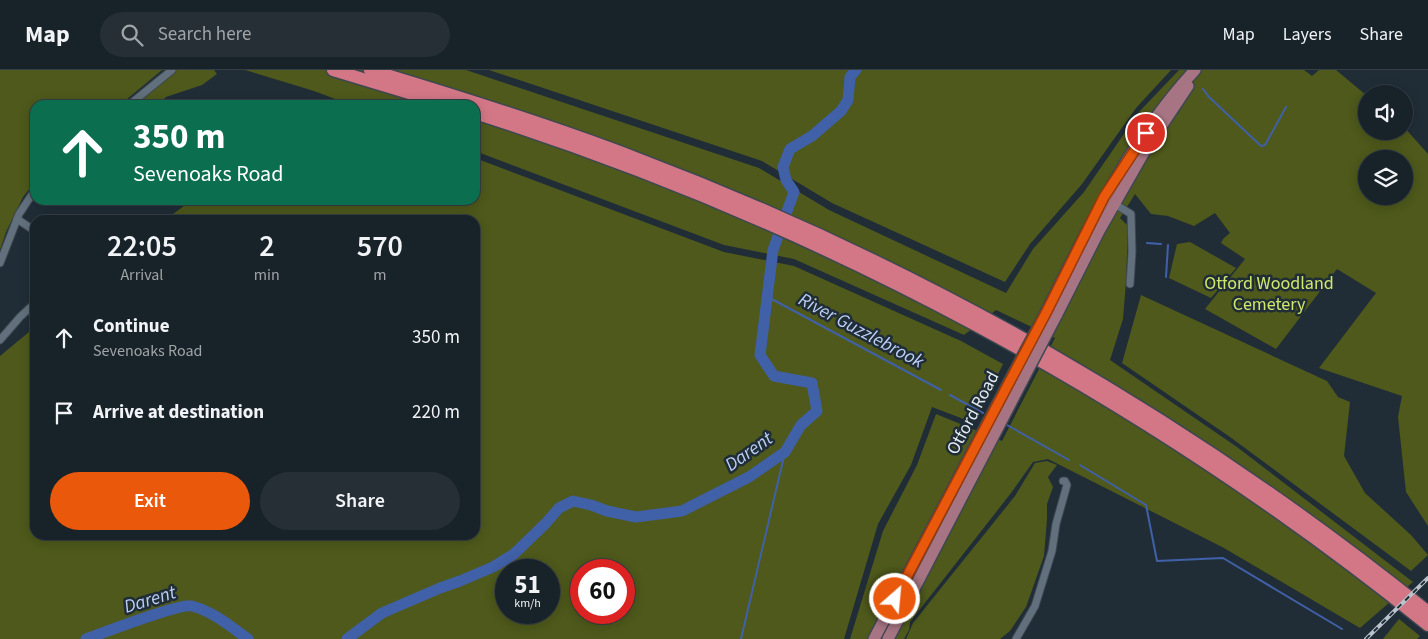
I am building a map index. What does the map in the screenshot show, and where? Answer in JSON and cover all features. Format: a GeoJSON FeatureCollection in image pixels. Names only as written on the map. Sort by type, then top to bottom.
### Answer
{"type":"FeatureCollection","features":[{"type":"Feature","properties":{"kind":"highway"},"geometry":{"type":"LineString","coordinates":[[333,70],[432,100]]}},
{"type":"Feature","properties":{"kind":"highway"},"geometry":{"type":"LineString","coordinates":[[370,70],[469,100]]}},
{"type":"Feature","properties":{"kind":"highway"},"geometry":{"type":"LineString","coordinates":[[480,104],[577,136],[641,160],[963,306],[1051,354],[1207,450],[1280,500],[1377,571],[1428,612]]}},
{"type":"Feature","properties":{"kind":"highway"},"geometry":{"type":"LineString","coordinates":[[480,115],[744,207]]}},
{"type":"Feature","properties":{"kind":"highway"},"geometry":{"type":"LineString","coordinates":[[813,238],[994,334],[1116,405],[1272,507],[1348,562],[1428,625]]}},
{"type":"Feature","properties":{"kind":"main road"},"geometry":{"type":"LineString","coordinates":[[1052,314],[1104,197],[1177,89],[1195,70]]}},
{"type":"Feature","properties":{"kind":"main road"},"geometry":{"type":"LineString","coordinates":[[1052,314],[1144,152],[1187,88],[1195,70]]}},
{"type":"Feature","properties":{"kind":"main road","name":"Otford Road"},"geometry":{"type":"LineString","coordinates":[[874,639],[1052,314]]}},
{"type":"Feature","properties":{"kind":"main road","name":"Otford Road"},"geometry":{"type":"LineString","coordinates":[[888,639],[1017,378]]}},
{"type":"Feature","properties":{"kind":"street"},"geometry":{"type":"LineString","coordinates":[[135,100],[172,70]]}},
{"type":"Feature","properties":{"kind":"street"},"geometry":{"type":"LineString","coordinates":[[1104,197],[1131,214],[1132,252],[1130,284]]}},
{"type":"Feature","properties":{"kind":"street"},"geometry":{"type":"LineString","coordinates":[[0,263],[17,219],[30,198]]}},
{"type":"Feature","properties":{"kind":"street"},"geometry":{"type":"LineString","coordinates":[[17,219],[30,228]]}},
{"type":"Feature","properties":{"kind":"street"},"geometry":{"type":"LineString","coordinates":[[0,340],[30,308]]}},
{"type":"Feature","properties":{"kind":"street"},"geometry":{"type":"LineString","coordinates":[[1016,639],[1035,606],[1052,551],[1056,524],[1067,485],[1066,481],[1063,481]]}},
{"type":"Feature","properties":{"kind":"green space"},"geometry":{"type":"Polygon","coordinates":[[[0,70],[162,70],[126,100],[30,100],[30,188],[23,197],[6,232],[0,250],[0,70]]]}},
{"type":"Feature","properties":{"kind":"green space"},"geometry":{"type":"Polygon","coordinates":[[[175,70],[214,70],[217,74],[202,85],[166,97],[163,100],[139,100],[175,70]]]}},
{"type":"Feature","properties":{"kind":"green space","name":"Otford Woodland Cemetery"},"geometry":{"type":"Polygon","coordinates":[[[245,70],[466,70],[759,168],[829,210],[1006,293],[1033,249],[1084,192],[1139,112],[1179,70],[1304,70],[1312,76],[1319,70],[1336,70],[1358,88],[1358,140],[1413,140],[1413,137],[1428,154],[1428,526],[1406,492],[1398,417],[1402,396],[1319,368],[1376,293],[1337,269],[1276,349],[1205,309],[1245,259],[1221,243],[1230,233],[1215,213],[1194,226],[1168,216],[1151,214],[1135,194],[1120,218],[1128,226],[1126,282],[1123,319],[1110,360],[1237,447],[1413,582],[1360,628],[1224,548],[1048,459],[1033,462],[910,622],[909,630],[904,639],[850,639],[883,531],[917,465],[936,414],[1002,441],[1055,338],[996,310],[964,335],[794,259],[724,245],[480,153],[480,100],[338,100],[245,70]]]}},
{"type":"Feature","properties":{"kind":"green space"},"geometry":{"type":"Polygon","coordinates":[[[489,70],[1171,70],[1136,108],[1082,184],[1030,244],[1005,282],[832,203],[762,161],[489,70]]]}},
{"type":"Feature","properties":{"kind":"green space"},"geometry":{"type":"Polygon","coordinates":[[[480,160],[724,252],[794,266],[961,341],[1003,364],[974,423],[932,407],[911,465],[878,524],[844,639],[0,639],[0,356],[30,331],[30,540],[480,540],[480,215],[172,215],[185,205],[480,205],[480,160]]]}},
{"type":"Feature","properties":{"kind":"green space"},"geometry":{"type":"Polygon","coordinates":[[[1190,242],[1236,268],[1211,298],[1169,278],[1177,244],[1190,242]]]}},
{"type":"Feature","properties":{"kind":"green space"},"geometry":{"type":"Polygon","coordinates":[[[1141,295],[1327,381],[1338,397],[1350,402],[1344,456],[1365,493],[1411,535],[1428,555],[1411,571],[1230,437],[1122,363],[1141,295]]]}},
{"type":"Feature","properties":{"kind":"green space"},"geometry":{"type":"Polygon","coordinates":[[[1047,461],[1057,465],[1048,477],[1053,487],[1047,504],[1044,556],[1026,607],[1010,631],[1000,639],[906,639],[913,623],[1015,496],[1035,463],[1047,461]]]}},
{"type":"Feature","properties":{"kind":"green space"},"geometry":{"type":"Polygon","coordinates":[[[1399,619],[1420,636],[1417,639],[1383,639],[1399,619]]]}},
{"type":"Feature","properties":{"kind":"waterway","name":"Darent"},"geometry":{"type":"LineString","coordinates":[[347,639],[382,613],[493,567],[514,554],[559,508],[573,501],[636,517],[682,511],[749,477],[785,452],[801,425],[817,411],[812,383],[774,376],[760,355],[773,250],[794,192],[786,180],[783,167],[790,149],[812,136],[841,111],[848,100],[850,77],[856,70]]}},
{"type":"Feature","properties":{"kind":"waterway"},"geometry":{"type":"LineString","coordinates":[[1203,89],[1209,97],[1261,146],[1265,145],[1286,107]]}},
{"type":"Feature","properties":{"kind":"waterway"},"geometry":{"type":"LineString","coordinates":[[1147,243],[1161,244]]}},
{"type":"Feature","properties":{"kind":"waterway"},"geometry":{"type":"LineString","coordinates":[[1166,277],[1168,245]]}},
{"type":"Feature","properties":{"kind":"waterway","name":"River Guzzlebrook"},"geometry":{"type":"LineString","coordinates":[[768,297],[941,390]]}},
{"type":"Feature","properties":{"kind":"waterway","name":"River Guzzlebrook"},"geometry":{"type":"LineString","coordinates":[[950,395],[983,413]]}},
{"type":"Feature","properties":{"kind":"waterway","name":"River Guzzlebrook"},"geometry":{"type":"LineString","coordinates":[[1007,425],[1069,460]]}},
{"type":"Feature","properties":{"kind":"waterway"},"geometry":{"type":"LineString","coordinates":[[741,639],[785,452]]}},
{"type":"Feature","properties":{"kind":"waterway","name":"River Guzzlebrook"},"geometry":{"type":"LineString","coordinates":[[1080,465],[1146,505],[1157,561],[1223,558],[1342,629]]}},
{"type":"Feature","properties":{"kind":"waterway","name":"Darent"},"geometry":{"type":"LineString","coordinates":[[86,639],[185,606],[192,606],[215,616],[248,639]]}},
{"type":"Feature","properties":{"kind":"railway"},"geometry":{"type":"LineString","coordinates":[[1366,639],[1428,578]]}},
{"type":"Feature","properties":{"kind":"route"},"geometry":{"type":"LineString","coordinates":[[895,599],[1047,311],[1104,197],[1146,133]]}}]}
